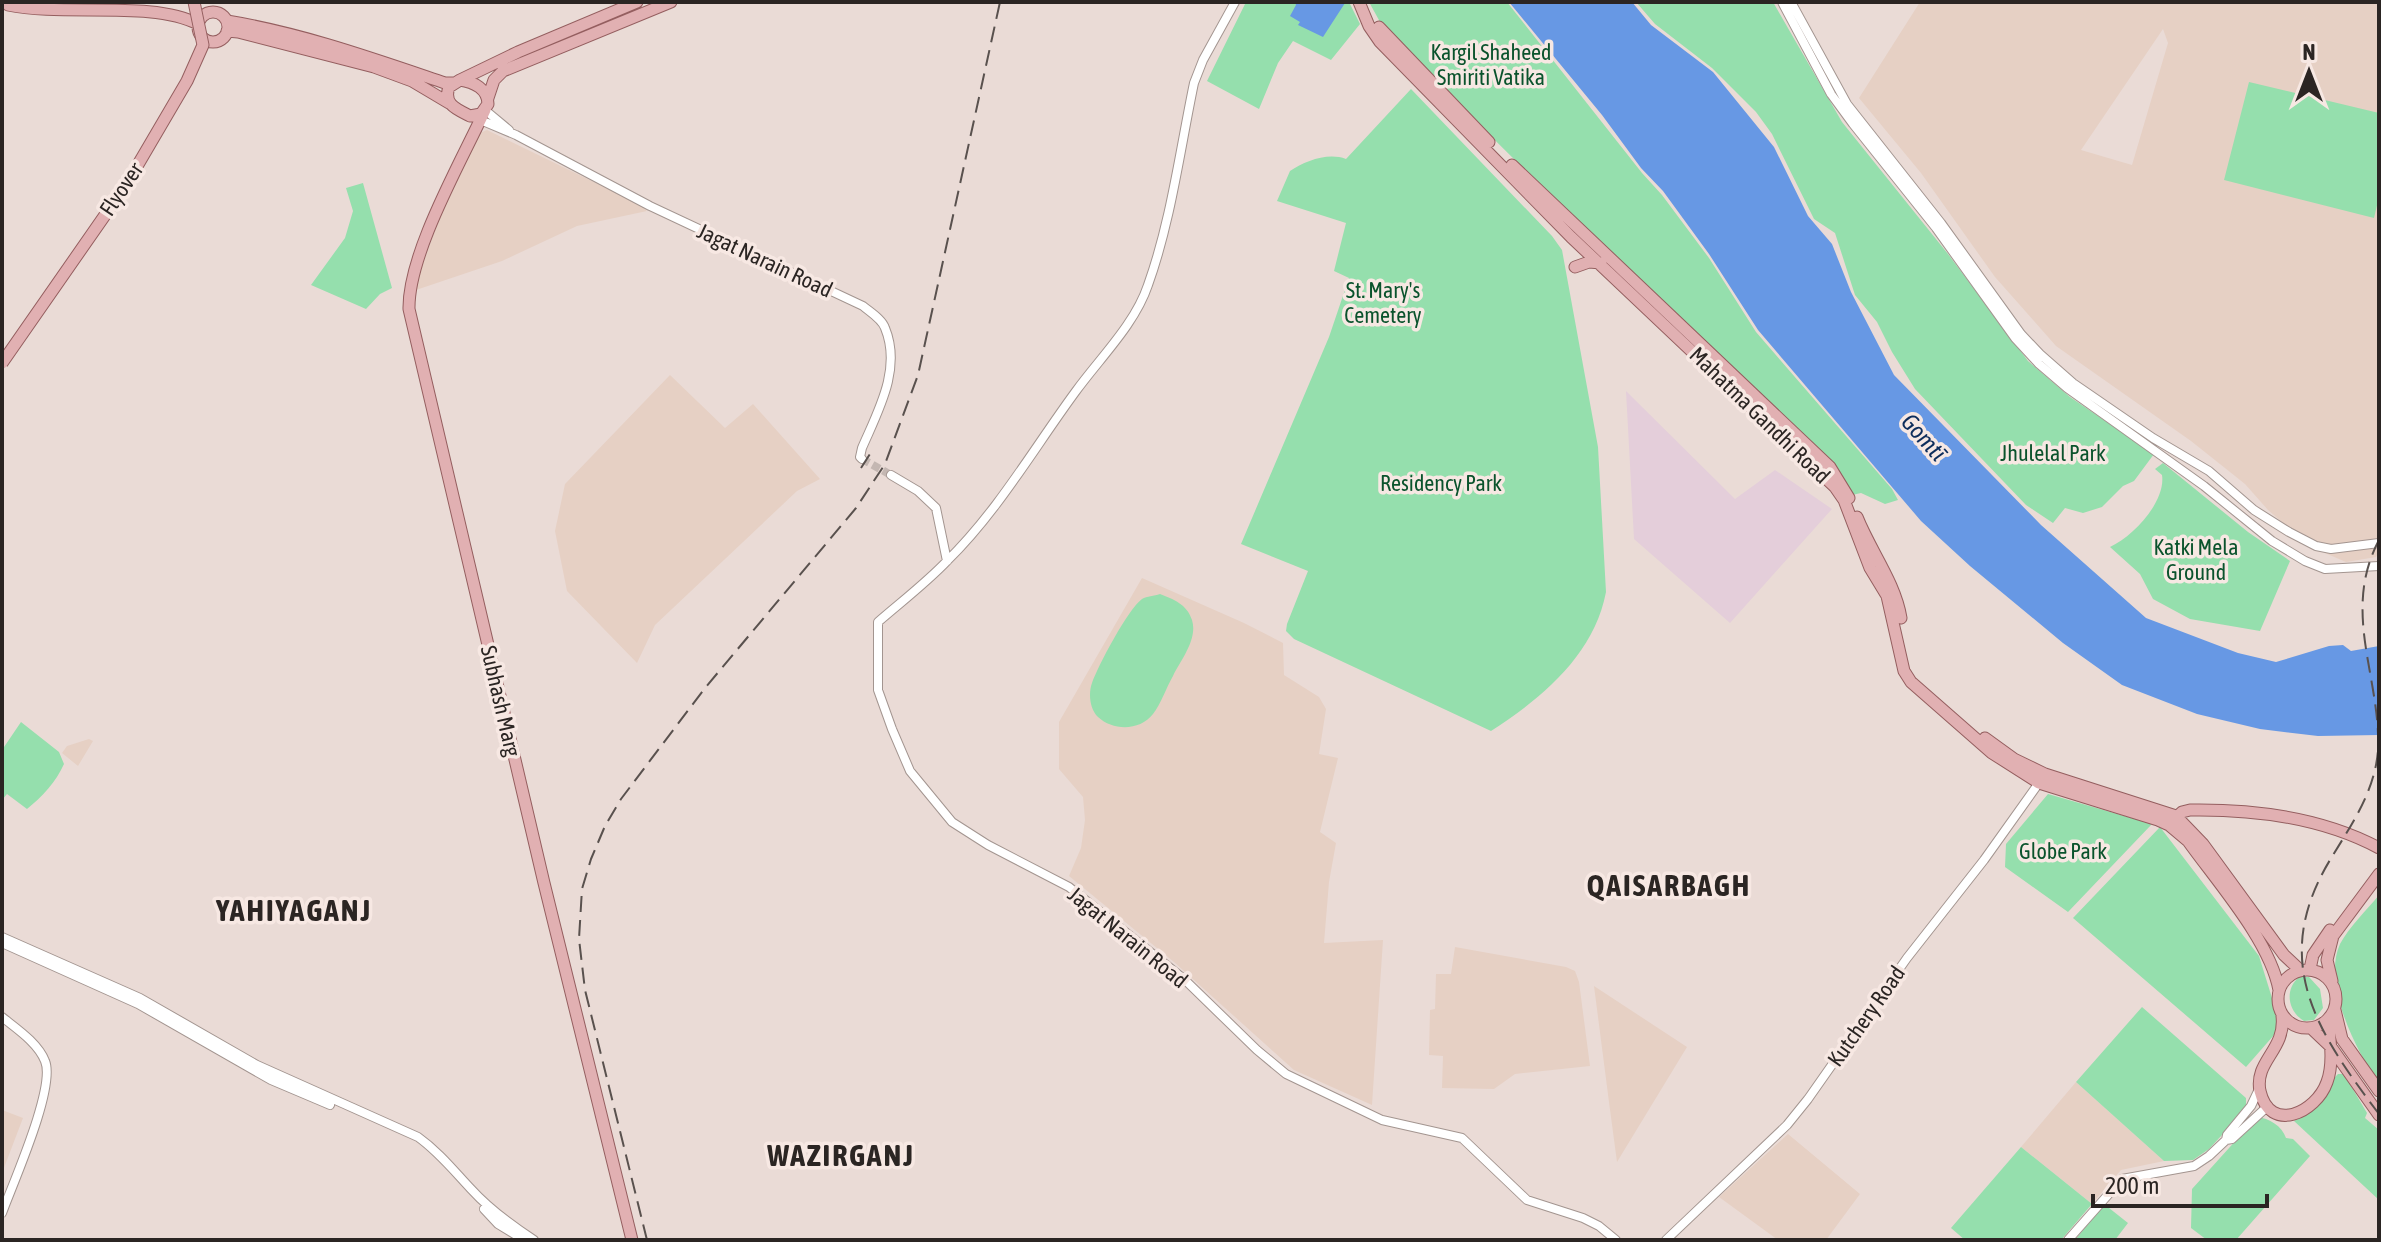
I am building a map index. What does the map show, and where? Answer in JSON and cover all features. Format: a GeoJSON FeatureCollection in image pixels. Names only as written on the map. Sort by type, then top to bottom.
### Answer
{"type":"FeatureCollection","features":[{"type":"Feature","properties":{"kind":"main road","name":"Flyover"},"geometry":{"type":"LineString","coordinates":[[2,363],[126,185],[187,81],[203,45],[194,2]]}},
{"type":"Feature","properties":{"kind":"main road"},"geometry":{"type":"LineString","coordinates":[[8,4],[37,10],[152,8],[175,13],[203,33],[221,39],[225,22],[213,2]]}},
{"type":"Feature","properties":{"kind":"main road"},"geometry":{"type":"LineString","coordinates":[[2,356],[132,169],[186,77],[200,44],[205,14],[211,12],[225,22],[255,26],[445,83],[457,81],[637,2]]}},
{"type":"Feature","properties":{"kind":"main road"},"geometry":{"type":"LineString","coordinates":[[480,111],[494,80],[503,71],[671,2]]}},
{"type":"Feature","properties":{"kind":"main road","name":"Mahatma Gandhi Road"},"geometry":{"type":"LineString","coordinates":[[1362,2],[1369,26],[1380,42],[1557,224],[1835,487],[1844,500],[1865,558],[1887,596],[1904,671],[1918,689],[2042,778],[2172,820],[2195,834],[2284,955],[2305,970]]}},
{"type":"Feature","properties":{"kind":"main road","name":"Mahatma Gandhi Road"},"geometry":{"type":"LineString","coordinates":[[1362,2],[1383,34],[1519,173],[1830,467],[1843,484],[1871,549],[1892,585],[1906,650],[1917,678],[1956,718]]}},
{"type":"Feature","properties":{"kind":"main road"},"geometry":{"type":"LineString","coordinates":[[564,32],[570,44]]}},
{"type":"Feature","properties":{"kind":"main road"},"geometry":{"type":"LineString","coordinates":[[2,371],[163,132],[203,33]]}},
{"type":"Feature","properties":{"kind":"main road"},"geometry":{"type":"LineString","coordinates":[[349,56],[412,81],[449,103],[480,111]]}},
{"type":"Feature","properties":{"kind":"main road"},"geometry":{"type":"LineString","coordinates":[[449,103],[447,92],[457,81]]}},
{"type":"Feature","properties":{"kind":"main road"},"geometry":{"type":"LineString","coordinates":[[457,81],[481,88],[480,111]]}},
{"type":"Feature","properties":{"kind":"main road","name":"Subhash Marg"},"geometry":{"type":"LineString","coordinates":[[480,111],[471,125],[458,167],[409,287],[409,309],[544,883],[632,1240]]}},
{"type":"Feature","properties":{"kind":"main road"},"geometry":{"type":"LineString","coordinates":[[1575,267],[1589,262],[1601,264]]}},
{"type":"Feature","properties":{"kind":"main road"},"geometry":{"type":"LineString","coordinates":[[2172,820],[2182,812],[2216,810],[2282,815],[2359,837],[2379,848]]}},
{"type":"Feature","properties":{"kind":"main road","name":"Mahatma Gandhi Road"},"geometry":{"type":"LineString","coordinates":[[2172,820],[2262,946],[2275,968],[2279,990]]}},
{"type":"Feature","properties":{"kind":"main road"},"geometry":{"type":"LineString","coordinates":[[2305,970],[2332,927],[2378,869]]}},
{"type":"Feature","properties":{"kind":"main road"},"geometry":{"type":"LineString","coordinates":[[2333,985],[2319,972],[2305,970],[2283,981],[2279,990],[2277,999],[2284,1030],[2265,1063],[2260,1087],[2268,1106],[2281,1115],[2305,1111],[2319,1097],[2327,1082],[2332,1015],[2337,1002],[2333,985],[2327,960],[2329,945],[2378,869]]}},
{"type":"Feature","properties":{"kind":"main road"},"geometry":{"type":"LineString","coordinates":[[2311,1028],[2332,1015]]}},
{"type":"Feature","properties":{"kind":"main road"},"geometry":{"type":"LineString","coordinates":[[2332,1015],[2342,1039],[2379,1091]]}},
{"type":"Feature","properties":{"kind":"main road"},"geometry":{"type":"LineString","coordinates":[[2282,1016],[2295,1026],[2311,1028],[2331,1047],[2379,1115]]}},
{"type":"Feature","properties":{"kind":"main road"},"geometry":{"type":"LineString","coordinates":[[2330,1069],[2344,1066]]}},
{"type":"Feature","properties":{"kind":"street","name":"Jagat Narain Road"},"geometry":{"type":"LineString","coordinates":[[1235,2],[1194,83],[1161,241],[1148,287],[1137,310],[1013,483],[947,561],[878,622],[878,690],[910,771],[952,822],[988,845],[1069,887],[1185,980],[1286,1074],[1382,1120],[1462,1138],[1527,1200],[1583,1218],[1616,1240]]}},
{"type":"Feature","properties":{"kind":"street"},"geometry":{"type":"LineString","coordinates":[[1782,2],[1831,94],[1936,228],[2015,338],[2039,364],[2261,532],[2305,561],[2325,569],[2379,566]]}},
{"type":"Feature","properties":{"kind":"street"},"geometry":{"type":"LineString","coordinates":[[1791,2],[1847,104],[1941,223],[2021,334],[2040,354],[2073,383],[2209,471],[2254,510],[2289,532],[2316,546],[2331,549],[2379,543]]}},
{"type":"Feature","properties":{"kind":"street","name":"Jagat Narain Road"},"geometry":{"type":"LineString","coordinates":[[480,111],[516,135],[650,206],[863,306],[885,325],[892,358],[884,398],[862,448],[862,459]]}},
{"type":"Feature","properties":{"kind":"street"},"geometry":{"type":"LineString","coordinates":[[891,475],[918,491],[936,508],[947,561]]}},
{"type":"Feature","properties":{"kind":"street","name":"Kutchery Road"},"geometry":{"type":"LineString","coordinates":[[1666,1240],[1794,1116],[2042,778]]}},
{"type":"Feature","properties":{"kind":"street"},"geometry":{"type":"LineString","coordinates":[[2,937],[140,998],[257,1065],[418,1137],[435,1149],[504,1221],[534,1240]]}},
{"type":"Feature","properties":{"kind":"street"},"geometry":{"type":"LineString","coordinates":[[2,943],[138,1004],[271,1080],[405,1136],[431,1151],[498,1224],[524,1240]]}},
{"type":"Feature","properties":{"kind":"street"},"geometry":{"type":"LineString","coordinates":[[2,1017],[42,1054],[47,1064],[47,1081],[39,1113],[2,1213]]}},
{"type":"Feature","properties":{"kind":"street"},"geometry":{"type":"LineString","coordinates":[[2068,1240],[2122,1179],[2194,1166],[2209,1156],[2226,1140],[2251,1106],[2260,1087]]}},
{"type":"Feature","properties":{"kind":"street"},"geometry":{"type":"LineString","coordinates":[[2226,1140],[2232,1139],[2268,1106]]}},
{"type":"Feature","properties":{"kind":"shaded area"},"geometry":{"type":"Polygon","coordinates":[[[1920,2],[2379,2],[2379,551],[2376,557],[2346,562],[2311,547],[2268,510],[2245,484],[2191,441],[2056,346],[1995,277],[1921,173],[1859,98],[1920,2]],[[2163,29],[2081,150],[2132,165],[2168,43],[2163,29]]]}},
{"type":"Feature","properties":{"kind":"shaded area"},"geometry":{"type":"Polygon","coordinates":[[[487,130],[641,205],[647,211],[577,226],[502,261],[413,291],[451,187],[477,134],[487,130]]]}},
{"type":"Feature","properties":{"kind":"shaded area"},"geometry":{"type":"Polygon","coordinates":[[[670,375],[725,428],[753,404],[820,479],[797,491],[655,625],[637,663],[567,591],[555,531],[565,484],[670,375]]]}},
{"type":"Feature","properties":{"kind":"shaded area"},"geometry":{"type":"Polygon","coordinates":[[[1626,391],[1735,499],[1775,470],[1832,509],[1730,623],[1634,539],[1626,391]]]}},
{"type":"Feature","properties":{"kind":"shaded area"},"geometry":{"type":"Polygon","coordinates":[[[1142,578],[1283,643],[1284,675],[1319,697],[1326,709],[1319,754],[1338,758],[1320,832],[1336,843],[1324,943],[1383,940],[1372,1105],[1294,1070],[1174,962],[1069,876],[1081,848],[1085,820],[1083,797],[1059,769],[1059,722],[1142,578]]]}},
{"type":"Feature","properties":{"kind":"shaded area"},"geometry":{"type":"Polygon","coordinates":[[[89,739],[93,741],[78,766],[62,753],[67,746],[89,739]]]}},
{"type":"Feature","properties":{"kind":"shaded area"},"geometry":{"type":"Polygon","coordinates":[[[1455,947],[1575,971],[1590,1066],[1515,1074],[1494,1089],[1442,1088],[1443,1056],[1429,1055],[1430,1010],[1435,1009],[1436,974],[1451,974],[1455,947]]]}},
{"type":"Feature","properties":{"kind":"shaded area"},"geometry":{"type":"Polygon","coordinates":[[[1594,986],[1687,1047],[1617,1162],[1609,1102],[1594,986]]]}},
{"type":"Feature","properties":{"kind":"shaded area"},"geometry":{"type":"Polygon","coordinates":[[[2076,1082],[2164,1161],[2121,1170],[2092,1204],[2021,1147],[2076,1082]]]}},
{"type":"Feature","properties":{"kind":"shaded area"},"geometry":{"type":"Polygon","coordinates":[[[2,1110],[23,1118],[2,1173],[2,1110]]]}},
{"type":"Feature","properties":{"kind":"shaded area"},"geometry":{"type":"Polygon","coordinates":[[[1788,1134],[1860,1194],[1826,1240],[1778,1240],[1719,1197],[1788,1134]]]}},
{"type":"Feature","properties":{"kind":"green space"},"geometry":{"type":"Polygon","coordinates":[[[1246,2],[1349,2],[1360,24],[1331,60],[1293,41],[1278,63],[1259,109],[1207,81],[1246,2]]]}},
{"type":"Feature","properties":{"kind":"green space","name":"Kargil Shaheed Smiriti Vatika"},"geometry":{"type":"Polygon","coordinates":[[[1369,2],[1507,2],[1662,195],[1709,258],[1756,332],[1892,489],[1898,500],[1885,504],[1861,493],[1852,495],[1385,31],[1369,2]]]}},
{"type":"Feature","properties":{"kind":"green space","name":"Jhulelal Park"},"geometry":{"type":"Polygon","coordinates":[[[1636,2],[1773,2],[1842,122],[1948,254],[2028,361],[2070,397],[2154,454],[2134,481],[2123,486],[2102,507],[2083,513],[2065,508],[2053,523],[2026,505],[1915,389],[1877,322],[1855,295],[1835,233],[1814,219],[1772,134],[1756,112],[1712,68],[1655,24],[1636,2]]]}},
{"type":"Feature","properties":{"kind":"green space"},"geometry":{"type":"Polygon","coordinates":[[[2249,82],[2379,113],[2379,197],[2374,218],[2224,180],[2249,82]]]}},
{"type":"Feature","properties":{"kind":"green space","name":"Residency Park"},"geometry":{"type":"Polygon","coordinates":[[[1411,89],[1562,250],[1598,447],[1606,592],[1600,615],[1578,655],[1563,673],[1529,704],[1491,731],[1294,639],[1286,631],[1287,624],[1308,571],[1241,544],[1329,337],[1349,278],[1334,271],[1346,223],[1277,201],[1290,171],[1317,159],[1346,159],[1411,89]]]}},
{"type":"Feature","properties":{"kind":"green space"},"geometry":{"type":"Polygon","coordinates":[[[363,183],[392,288],[380,294],[366,309],[311,285],[345,238],[353,211],[346,188],[363,183]]]}},
{"type":"Feature","properties":{"kind":"green space","name":"Katki Mela Ground"},"geometry":{"type":"Polygon","coordinates":[[[2163,463],[2248,532],[2290,561],[2260,631],[2190,619],[2153,599],[2140,574],[2110,547],[2129,535],[2154,506],[2162,485],[2162,475],[2155,469],[2163,463]]]}},
{"type":"Feature","properties":{"kind":"green space"},"geometry":{"type":"Polygon","coordinates":[[[1160,594],[1179,603],[1190,614],[1193,627],[1191,642],[1159,706],[1148,720],[1134,726],[1111,725],[1093,710],[1090,696],[1092,683],[1129,614],[1144,598],[1160,594]]]}},
{"type":"Feature","properties":{"kind":"green space"},"geometry":{"type":"Polygon","coordinates":[[[21,722],[59,752],[64,764],[48,789],[27,809],[7,794],[2,800],[2,750],[21,722]]]}},
{"type":"Feature","properties":{"kind":"green space","name":"Globe Park"},"geometry":{"type":"Polygon","coordinates":[[[2048,794],[2152,824],[2068,912],[2005,867],[2006,844],[2048,794]]]}},
{"type":"Feature","properties":{"kind":"green space"},"geometry":{"type":"Polygon","coordinates":[[[2160,827],[2259,956],[2281,1027],[2246,1067],[2073,918],[2160,827]]]}},
{"type":"Feature","properties":{"kind":"green space"},"geometry":{"type":"Polygon","coordinates":[[[2379,895],[2379,1083],[2352,1036],[2338,997],[2335,978],[2340,944],[2379,895]]]}},
{"type":"Feature","properties":{"kind":"green space"},"geometry":{"type":"Polygon","coordinates":[[[2299,977],[2309,977],[2320,989],[2323,1008],[2314,1020],[2304,1021],[2291,1006],[2291,988],[2299,977]]]}},
{"type":"Feature","properties":{"kind":"green space"},"geometry":{"type":"Polygon","coordinates":[[[2142,1007],[2246,1098],[2246,1109],[2209,1149],[2193,1160],[2164,1161],[2076,1082],[2142,1007]]]}},
{"type":"Feature","properties":{"kind":"green space"},"geometry":{"type":"Polygon","coordinates":[[[2338,1074],[2344,1074],[2367,1113],[2365,1118],[2379,1130],[2379,1200],[2294,1121],[2322,1101],[2338,1074]]]}},
{"type":"Feature","properties":{"kind":"green space"},"geometry":{"type":"Polygon","coordinates":[[[2257,1117],[2274,1123],[2286,1138],[2293,1139],[2310,1156],[2236,1240],[2207,1240],[2191,1228],[2192,1189],[2257,1117]]]}},
{"type":"Feature","properties":{"kind":"green space"},"geometry":{"type":"Polygon","coordinates":[[[2021,1147],[2092,1204],[2061,1240],[1965,1240],[1951,1228],[2021,1147]]]}},
{"type":"Feature","properties":{"kind":"green space"},"geometry":{"type":"Polygon","coordinates":[[[2104,1204],[2128,1223],[2115,1240],[2075,1240],[2104,1204]]]}},
{"type":"Feature","properties":{"kind":"water"},"geometry":{"type":"Polygon","coordinates":[[[1295,2],[1345,3],[1323,37],[1298,25],[1300,22],[1290,16],[1295,2]]]}},
{"type":"Feature","properties":{"kind":"water","name":"Gomtī"},"geometry":{"type":"Polygon","coordinates":[[[1509,2],[1632,2],[1651,25],[1713,72],[1774,147],[1808,216],[1832,244],[1851,292],[1894,375],[2041,525],[2146,618],[2238,653],[2276,662],[2329,646],[2343,645],[2351,651],[2379,646],[2379,735],[2318,736],[2260,729],[2197,714],[2122,685],[2063,643],[1970,566],[1921,521],[1758,330],[1709,254],[1663,191],[1641,168],[1602,115],[1509,2]]]}},
{"type":"Feature","properties":{"kind":"tunnel"},"geometry":{"type":"LineString","coordinates":[[862,459],[891,475]]}},
{"type":"Feature","properties":{"kind":"railway"},"geometry":{"type":"LineString","coordinates":[[647,1240],[585,990],[579,939],[582,889],[605,826],[621,799],[705,688],[856,508],[885,464],[918,375],[1000,2]]}},
{"type":"Feature","properties":{"kind":"railway"},"geometry":{"type":"LineString","coordinates":[[861,468],[870,454]]}},
{"type":"Feature","properties":{"kind":"railway"},"geometry":{"type":"LineString","coordinates":[[2379,540],[2368,567],[2363,593],[2365,645],[2377,723],[2376,765],[2361,808],[2312,897],[2303,931],[2302,963],[2308,994],[2320,1024],[2379,1114]]}},
{"type":"Feature","properties":{"kind":"district","name":"QAISARBAGH"},"geometry":{"type":"Point","coordinates":[1669,885]}},
{"type":"Feature","properties":{"kind":"district","name":"YAHIYAGANJ"},"geometry":{"type":"Point","coordinates":[294,910]}},
{"type":"Feature","properties":{"kind":"district","name":"WAZIRGANJ"},"geometry":{"type":"Point","coordinates":[841,1155]}},
{"type":"Feature","properties":{"kind":"park label","name":"St. Mary's Cemetery"},"geometry":{"type":"Point","coordinates":[1383,302]}}]}
